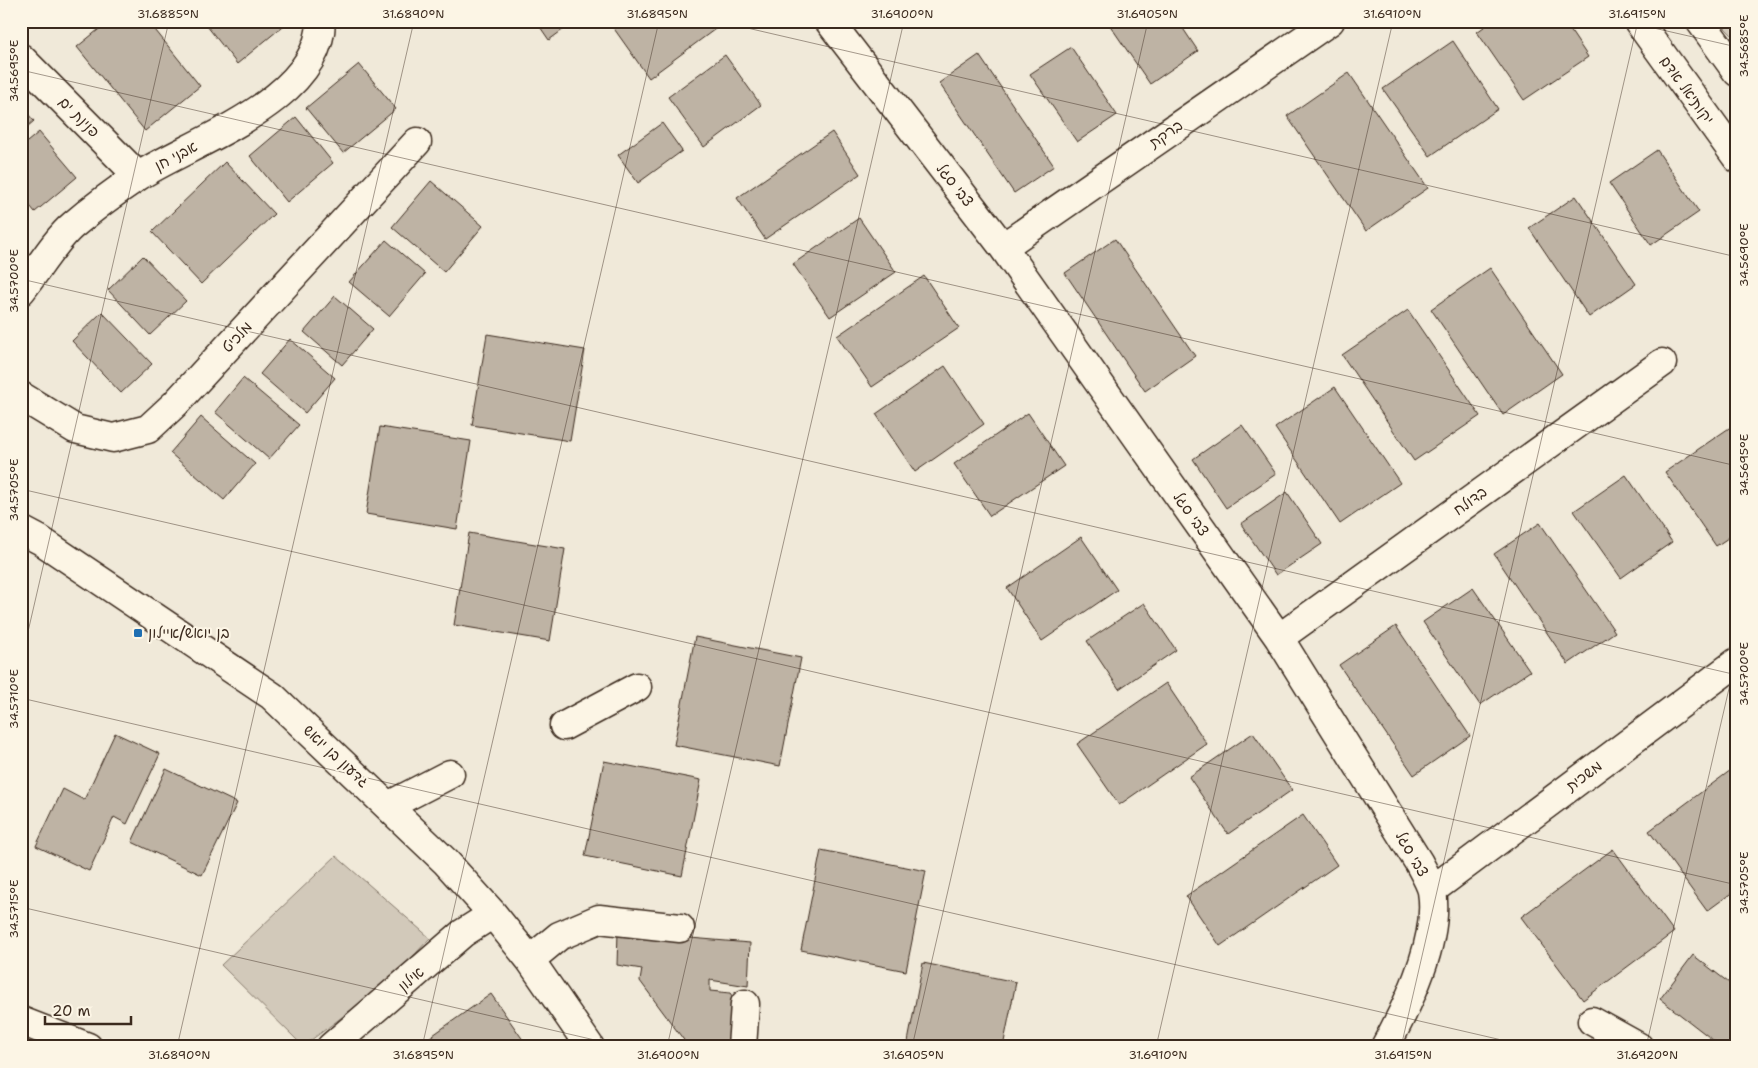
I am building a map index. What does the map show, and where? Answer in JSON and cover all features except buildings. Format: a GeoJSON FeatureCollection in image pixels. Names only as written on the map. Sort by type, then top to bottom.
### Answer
{"type":"FeatureCollection","features":[{"type":"Feature","properties":{"kind":"street","name":"אבני חן"},"geometry":{"type":"LineString","coordinates":[[21,290],[72,226],[138,176],[244,120],[298,77],[312,57],[321,36],[321,21]]}},
{"type":"Feature","properties":{"kind":"street","name":"צבי סגל"},"geometry":{"type":"LineString","coordinates":[[829,21],[1003,247],[1279,638],[1419,863],[1432,890],[1432,920],[1423,963],[1385,1047]]}},
{"type":"Feature","properties":{"kind":"street","name":"ברקת"},"geometry":{"type":"LineString","coordinates":[[1003,247],[1330,21]]}},
{"type":"Feature","properties":{"kind":"street","name":"יקותיאל אדם"},"geometry":{"type":"LineString","coordinates":[[1638,21],[1737,158]]}},
{"type":"Feature","properties":{"kind":"street"},"geometry":{"type":"LineString","coordinates":[[1700,21],[1737,72]]}},
{"type":"Feature","properties":{"kind":"street","name":"פנינת ים"},"geometry":{"type":"LineString","coordinates":[[21,58],[138,176]]}},
{"type":"Feature","properties":{"kind":"street","name":"מלכיט"},"geometry":{"type":"LineString","coordinates":[[21,396],[74,429],[113,438],[148,429],[176,403],[417,142]]}},
{"type":"Feature","properties":{"kind":"street","name":"בדולח"},"geometry":{"type":"LineString","coordinates":[[1279,638],[1662,363]]}},
{"type":"Feature","properties":{"kind":"street","name":"גדעון בן יואש"},"geometry":{"type":"LineString","coordinates":[[21,530],[71,561],[272,696],[446,862],[493,914],[530,960],[590,1047]]}},
{"type":"Feature","properties":{"kind":"street","name":"משכית"},"geometry":{"type":"LineString","coordinates":[[1432,890],[1737,662]]}},
{"type":"Feature","properties":{"kind":"street"},"geometry":{"type":"LineString","coordinates":[[564,726],[637,687]]}},
{"type":"Feature","properties":{"kind":"street"},"geometry":{"type":"LineString","coordinates":[[388,806],[450,774]]}},
{"type":"Feature","properties":{"kind":"street","name":"אילון"},"geometry":{"type":"LineString","coordinates":[[331,1047],[463,933],[493,914]]}},
{"type":"Feature","properties":{"kind":"street"},"geometry":{"type":"LineString","coordinates":[[530,960],[559,936],[599,919],[680,928]]}},
{"type":"Feature","properties":{"kind":"street"},"geometry":{"type":"LineString","coordinates":[[742,1047],[745,1004]]}},
{"type":"Feature","properties":{"kind":"street"},"geometry":{"type":"LineString","coordinates":[[21,1020],[88,1047]]}},
{"type":"Feature","properties":{"kind":"street"},"geometry":{"type":"LineString","coordinates":[[1592,1021],[1639,1047]]}},
{"type":"Feature","properties":{"kind":"shaded area"},"geometry":{"type":"Polygon","coordinates":[[[1718,21],[1737,21],[1737,40],[1718,21]]]}},
{"type":"Feature","properties":{"kind":"shaded area"},"geometry":{"type":"Polygon","coordinates":[[[336,856],[430,938],[385,982],[303,1046],[221,965],[336,856]]]}},
{"type":"Feature","properties":{"kind":"place","name":"בן יואש/איילון"},"geometry":{"type":"Point","coordinates":[138,633]}}]}
